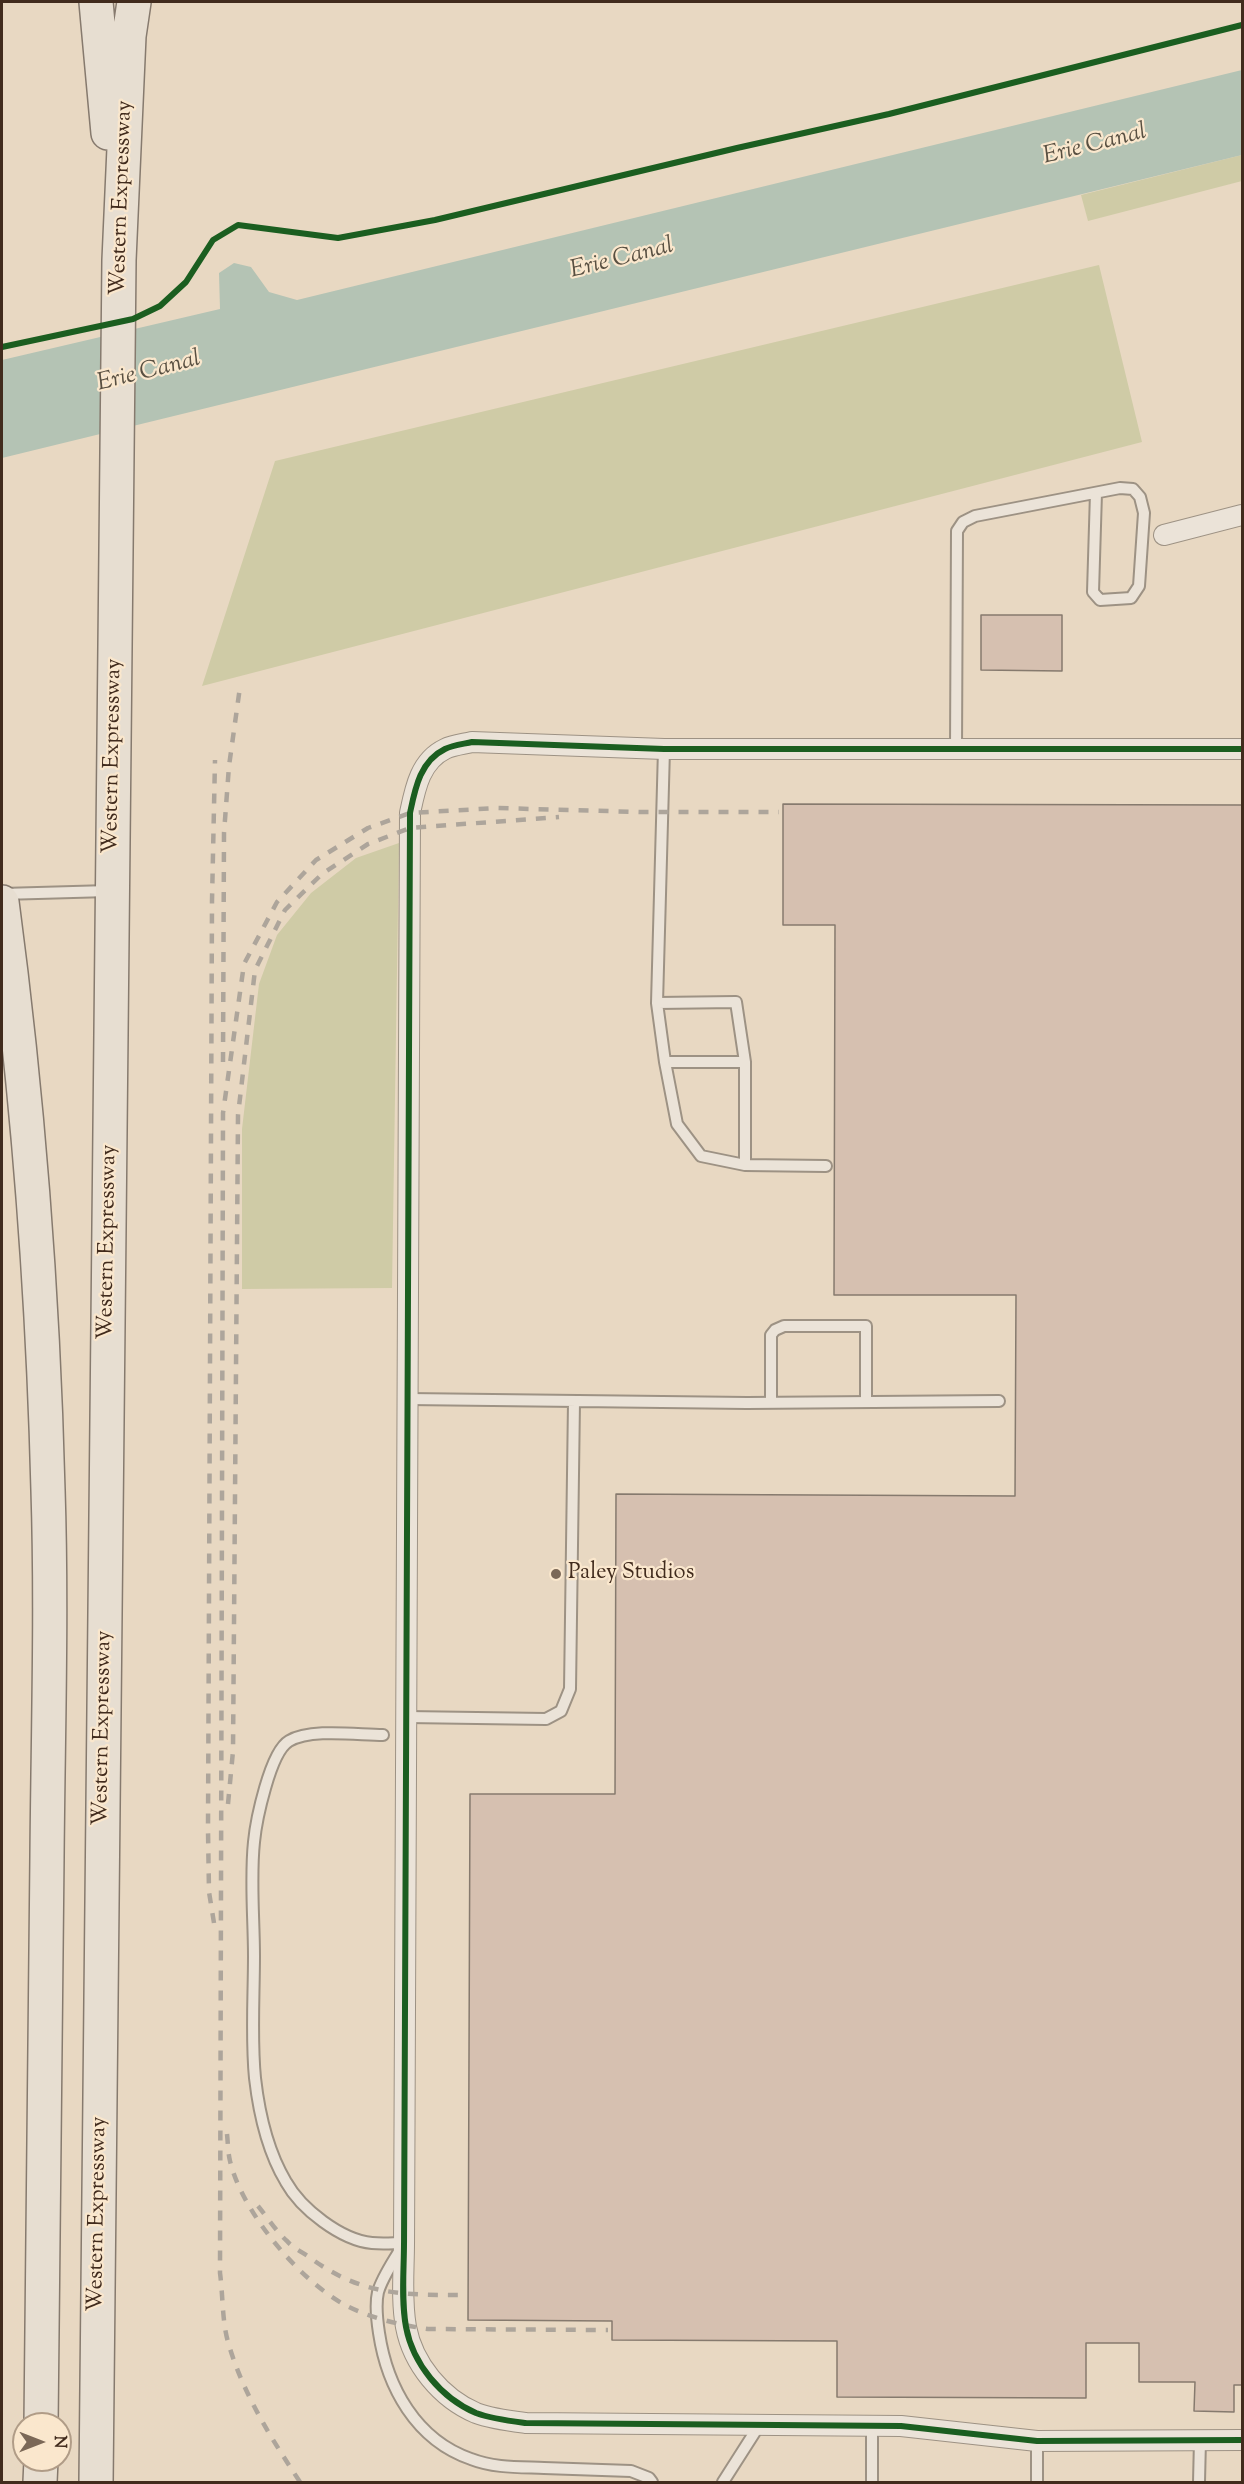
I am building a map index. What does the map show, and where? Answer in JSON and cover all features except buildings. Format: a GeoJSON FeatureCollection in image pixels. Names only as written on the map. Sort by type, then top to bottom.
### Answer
{"type":"FeatureCollection","features":[{"type":"Feature","properties":{"kind":"highway"},"geometry":{"type":"LineString","coordinates":[[96,2],[119,260]]}},
{"type":"Feature","properties":{"kind":"highway","name":"Western Expressway"},"geometry":{"type":"LineString","coordinates":[[96,2482],[119,260],[129,36],[134,2]]}},
{"type":"Feature","properties":{"kind":"highway"},"geometry":{"type":"LineString","coordinates":[[2,902],[31,1169],[43,1347],[48,1490],[50,1645],[41,2412]]}},
{"type":"Feature","properties":{"kind":"street"},"geometry":{"type":"LineString","coordinates":[[1164,535],[1242,515]]}},
{"type":"Feature","properties":{"kind":"street"},"geometry":{"type":"LineString","coordinates":[[1242,750],[664,748],[472,742],[445,749],[426,764],[415,789],[410,813],[404,2243],[406,2325],[411,2343],[426,2374],[450,2398],[476,2413],[500,2420],[901,2426],[1037,2441],[1242,2440]]}},
{"type":"Feature","properties":{"kind":"lane"},"geometry":{"type":"LineString","coordinates":[[956,749],[957,531],[963,522],[975,516],[1120,488],[1133,489],[1140,497],[1144,513],[1139,586],[1131,598],[1100,600],[1093,592],[1096,493]]}},
{"type":"Feature","properties":{"kind":"lane"},"geometry":{"type":"LineString","coordinates":[[1142,538],[1164,535]]}},
{"type":"Feature","properties":{"kind":"lane"},"geometry":{"type":"LineString","coordinates":[[664,748],[657,1003],[677,1124],[701,1156],[746,1165],[826,1166]]}},
{"type":"Feature","properties":{"kind":"lane"},"geometry":{"type":"LineString","coordinates":[[2,894],[112,891]]}},
{"type":"Feature","properties":{"kind":"lane"},"geometry":{"type":"LineString","coordinates":[[657,1003],[736,1002],[745,1062],[746,1165]]}},
{"type":"Feature","properties":{"kind":"lane"},"geometry":{"type":"LineString","coordinates":[[665,1062],[745,1062]]}},
{"type":"Feature","properties":{"kind":"lane"},"geometry":{"type":"LineString","coordinates":[[771,1403],[771,1335],[775,1330],[784,1326],[866,1326],[866,1402]]}},
{"type":"Feature","properties":{"kind":"lane"},"geometry":{"type":"LineString","coordinates":[[408,1399],[771,1403],[999,1401]]}},
{"type":"Feature","properties":{"kind":"lane"},"geometry":{"type":"LineString","coordinates":[[406,1717],[546,1719],[561,1711],[570,1689],[574,1402]]}},
{"type":"Feature","properties":{"kind":"lane"},"geometry":{"type":"LineString","coordinates":[[383,1736],[309,1735],[289,1741],[280,1750],[261,1803],[254,1843],[255,2077],[262,2118],[274,2155],[286,2182],[303,2206],[325,2223],[350,2236],[371,2243],[404,2243],[378,2291],[376,2317],[382,2353],[391,2382],[410,2414],[428,2435],[471,2459],[496,2466],[631,2471],[652,2482]]}},
{"type":"Feature","properties":{"kind":"lane"},"geometry":{"type":"LineString","coordinates":[[723,2482],[760,2424]]}},
{"type":"Feature","properties":{"kind":"lane"},"geometry":{"type":"LineString","coordinates":[[872,2426],[872,2482]]}},
{"type":"Feature","properties":{"kind":"lane"},"geometry":{"type":"LineString","coordinates":[[1199,2482],[1200,2440]]}},
{"type":"Feature","properties":{"kind":"lane"},"geometry":{"type":"LineString","coordinates":[[1037,2441],[1037,2482]]}},
{"type":"Feature","properties":{"kind":"shaded area"},"geometry":{"type":"Polygon","coordinates":[[[1242,155],[1242,181],[1088,221],[1081,195],[1242,155]]]}},
{"type":"Feature","properties":{"kind":"shaded area"},"geometry":{"type":"Polygon","coordinates":[[[1099,265],[1142,442],[202,686],[275,461],[1099,265]]]}},
{"type":"Feature","properties":{"kind":"shaded area"},"geometry":{"type":"Polygon","coordinates":[[[399,843],[392,1288],[242,1289],[242,1129],[259,984],[277,935],[311,893],[356,858],[399,843]]]}},
{"type":"Feature","properties":{"kind":"water","name":"Erie Canal"},"geometry":{"type":"Polygon","coordinates":[[[1242,70],[1242,155],[2,458],[2,360],[220,309],[219,273],[234,263],[251,267],[269,292],[297,300],[1242,70]]]}},
{"type":"Feature","properties":{"kind":"railway"},"geometry":{"type":"LineString","coordinates":[[223,1062],[224,833],[229,766],[240,687]]}},
{"type":"Feature","properties":{"kind":"railway"},"geometry":{"type":"LineString","coordinates":[[214,1923],[209,1892],[208,1830],[212,901],[215,760]]}},
{"type":"Feature","properties":{"kind":"railway"},"geometry":{"type":"LineString","coordinates":[[300,2482],[259,2415],[234,2361],[225,2325],[220,2273],[223,1113],[244,964],[277,902],[316,860],[368,828],[410,813],[497,808],[640,812],[779,812]]}},
{"type":"Feature","properties":{"kind":"railway"},"geometry":{"type":"LineString","coordinates":[[228,1804],[233,1751],[238,1115],[255,970],[285,910],[322,874],[368,844],[410,828],[559,817]]}},
{"type":"Feature","properties":{"kind":"railway"},"geometry":{"type":"LineString","coordinates":[[227,2134],[229,2158],[237,2181],[260,2222],[275,2243],[309,2279],[345,2305],[385,2320],[428,2329],[608,2330]]}},
{"type":"Feature","properties":{"kind":"railway"},"geometry":{"type":"LineString","coordinates":[[258,2206],[292,2246],[328,2270],[347,2279],[384,2291],[422,2295],[466,2295]]}},
{"type":"Feature","properties":{"kind":"cycle path"},"geometry":{"type":"LineString","coordinates":[[2,347],[133,319],[160,306],[186,282],[213,240],[238,225],[338,238],[435,220],[889,114],[1242,25]]}},
{"type":"Feature","properties":{"kind":"cycle path"},"geometry":{"type":"LineString","coordinates":[[1242,749],[664,749],[472,742],[445,749],[424,768],[410,813],[403,2285],[406,2327],[422,2367],[440,2389],[463,2407],[501,2420],[526,2423],[901,2426],[1037,2441],[1242,2440]]}},
{"type":"Feature","properties":{"kind":"place","name":"Paley Studios"},"geometry":{"type":"Point","coordinates":[556,1574]}}]}
